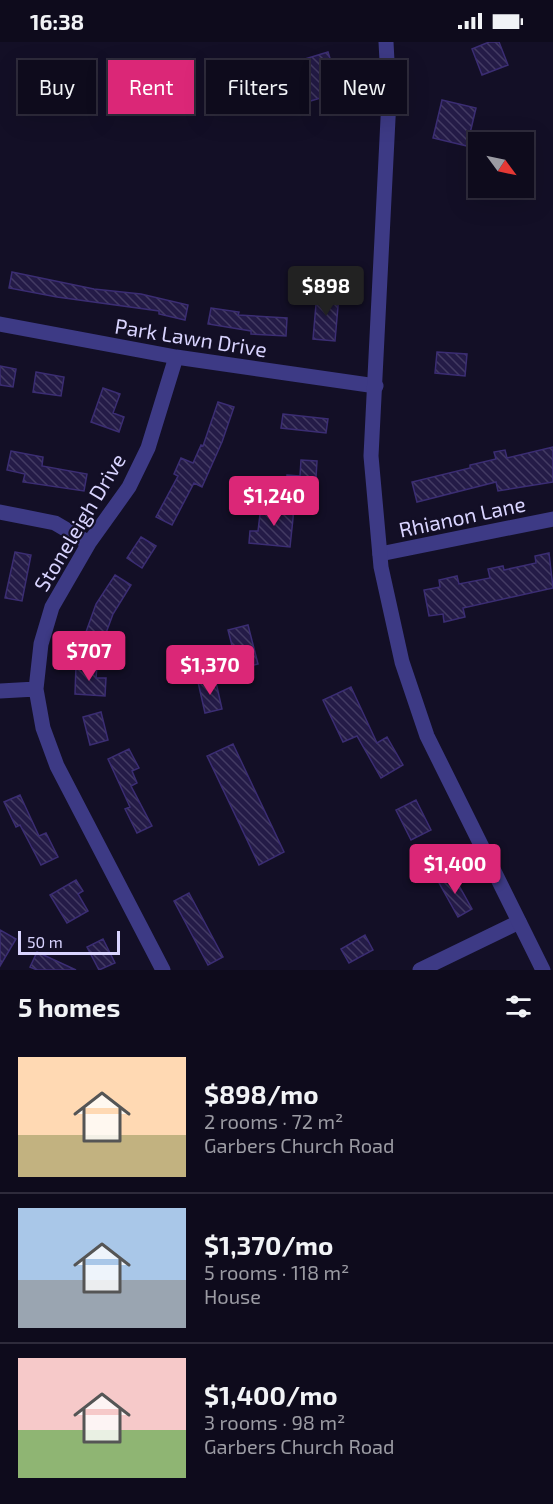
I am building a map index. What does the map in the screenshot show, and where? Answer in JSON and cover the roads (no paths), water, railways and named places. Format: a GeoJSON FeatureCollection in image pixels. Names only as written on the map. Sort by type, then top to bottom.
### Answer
{"type":"FeatureCollection","features":[{"type":"Feature","properties":{"kind":"street"},"geometry":{"type":"LineString","coordinates":[[388,42],[389,99],[371,456],[380,554],[402,662],[427,736],[543,970]]}},
{"type":"Feature","properties":{"kind":"street","name":"Park Lawn Drive"},"geometry":{"type":"LineString","coordinates":[[0,324],[176,357],[376,386]]}},
{"type":"Feature","properties":{"kind":"street","name":"Stoneleigh Drive"},"geometry":{"type":"LineString","coordinates":[[163,970],[57,766],[46,738],[36,689],[40,644],[52,607],[89,543],[129,487],[148,448],[176,357]]}},
{"type":"Feature","properties":{"kind":"street"},"geometry":{"type":"LineString","coordinates":[[0,512],[56,523],[89,543]]}},
{"type":"Feature","properties":{"kind":"street","name":"Rhianon Lane"},"geometry":{"type":"LineString","coordinates":[[380,554],[553,519]]}},
{"type":"Feature","properties":{"kind":"street"},"geometry":{"type":"LineString","coordinates":[[0,691],[36,689]]}},
{"type":"Feature","properties":{"kind":"street"},"geometry":{"type":"LineString","coordinates":[[420,970],[519,922]]}}]}
